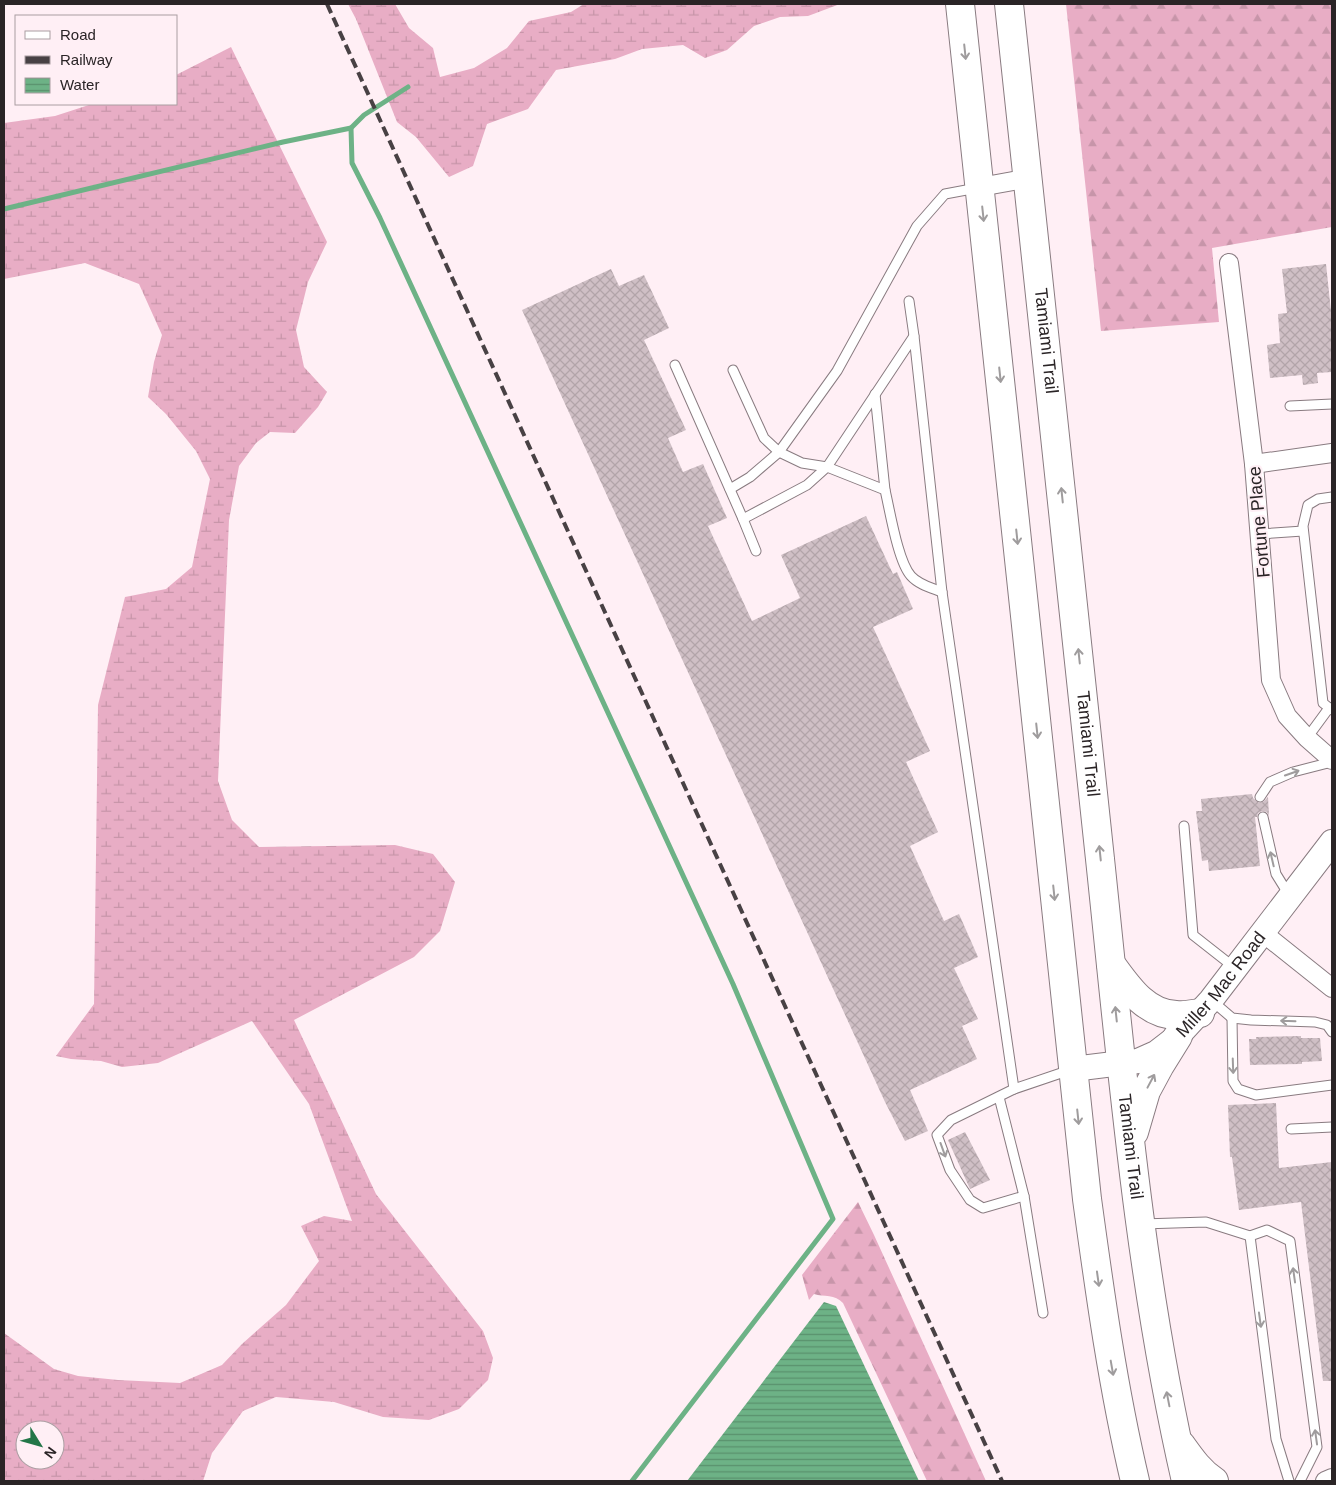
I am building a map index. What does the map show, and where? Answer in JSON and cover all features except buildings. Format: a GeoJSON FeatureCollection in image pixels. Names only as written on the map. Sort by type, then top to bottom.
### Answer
{"type":"FeatureCollection","features":[{"type":"Feature","properties":{"kind":"main road"},"geometry":{"type":"LineString","coordinates":[[960,4],[1087,1199],[1103,1320],[1124,1435],[1135,1481]]}},
{"type":"Feature","properties":{"kind":"main road","name":"Tamiami Trail"},"geometry":{"type":"LineString","coordinates":[[1009,4],[1030,178],[1130,1143],[1154,1322],[1175,1436],[1186,1481]]}},
{"type":"Feature","properties":{"kind":"main road"},"geometry":{"type":"LineString","coordinates":[[1111,964],[1130,990],[1161,1013],[1177,1015],[1206,1006]]}},
{"type":"Feature","properties":{"kind":"main road"},"geometry":{"type":"LineString","coordinates":[[1130,1143],[1146,1091],[1178,1036]]}},
{"type":"Feature","properties":{"kind":"main road"},"geometry":{"type":"LineString","coordinates":[[1175,1436],[1191,1459],[1205,1475],[1214,1481]]}},
{"type":"Feature","properties":{"kind":"street"},"geometry":{"type":"LineString","coordinates":[[980,187],[1030,178]]}},
{"type":"Feature","properties":{"kind":"street","name":"Fortune Place"},"geometry":{"type":"LineString","coordinates":[[1229,263],[1254,464],[1271,680],[1287,716],[1332,761]]}},
{"type":"Feature","properties":{"kind":"street"},"geometry":{"type":"LineString","coordinates":[[1254,464],[1332,453]]}},
{"type":"Feature","properties":{"kind":"street","name":"Miller Mac Road"},"geometry":{"type":"LineString","coordinates":[[1073,1069],[1138,1061],[1156,1053],[1178,1036],[1206,1006],[1332,842]]}},
{"type":"Feature","properties":{"kind":"street"},"geometry":{"type":"LineString","coordinates":[[1263,933],[1332,988]]}},
{"type":"Feature","properties":{"kind":"street"},"geometry":{"type":"LineString","coordinates":[[1325,1481],[1332,1478]]}},
{"type":"Feature","properties":{"kind":"lane"},"geometry":{"type":"LineString","coordinates":[[730,489],[750,477],[778,452],[837,371],[917,226],[945,194],[980,187]]}},
{"type":"Feature","properties":{"kind":"lane"},"geometry":{"type":"LineString","coordinates":[[909,301],[942,592],[1014,1088]]}},
{"type":"Feature","properties":{"kind":"lane"},"geometry":{"type":"LineString","coordinates":[[743,519],[807,485],[827,467],[914,336]]}},
{"type":"Feature","properties":{"kind":"lane"},"geometry":{"type":"LineString","coordinates":[[675,366],[756,551]]}},
{"type":"Feature","properties":{"kind":"lane"},"geometry":{"type":"LineString","coordinates":[[733,370],[764,438],[778,452],[802,463],[827,467],[885,490]]}},
{"type":"Feature","properties":{"kind":"lane"},"geometry":{"type":"LineString","coordinates":[[875,394],[885,490],[903,564],[912,577],[926,586],[942,592]]}},
{"type":"Feature","properties":{"kind":"lane"},"geometry":{"type":"LineString","coordinates":[[1290,406],[1332,404]]}},
{"type":"Feature","properties":{"kind":"lane"},"geometry":{"type":"LineString","coordinates":[[1307,738],[1330,709],[1323,703],[1303,526],[1308,505],[1318,499],[1332,498]]}},
{"type":"Feature","properties":{"kind":"lane"},"geometry":{"type":"LineString","coordinates":[[1260,534],[1303,531]]}},
{"type":"Feature","properties":{"kind":"lane"},"geometry":{"type":"LineString","coordinates":[[1260,797],[1270,782],[1292,772],[1332,761]]}},
{"type":"Feature","properties":{"kind":"lane"},"geometry":{"type":"LineString","coordinates":[[1263,817],[1276,874],[1290,898]]}},
{"type":"Feature","properties":{"kind":"lane"},"geometry":{"type":"LineString","coordinates":[[1184,826],[1194,935],[1236,968]]}},
{"type":"Feature","properties":{"kind":"lane"},"geometry":{"type":"LineString","coordinates":[[1206,1006],[1232,1018],[1315,1022],[1327,1025],[1332,1032]]}},
{"type":"Feature","properties":{"kind":"lane"},"geometry":{"type":"LineString","coordinates":[[1232,1018],[1234,1081],[1238,1089],[1256,1095],[1332,1085]]}},
{"type":"Feature","properties":{"kind":"lane"},"geometry":{"type":"LineString","coordinates":[[1024,1196],[983,1208],[970,1200],[950,1170],[937,1135],[951,1120],[1014,1088],[1073,1069]]}},
{"type":"Feature","properties":{"kind":"lane"},"geometry":{"type":"LineString","coordinates":[[998,1097],[1024,1196],[1043,1313]]}},
{"type":"Feature","properties":{"kind":"lane"},"geometry":{"type":"LineString","coordinates":[[1291,1129],[1332,1127]]}},
{"type":"Feature","properties":{"kind":"lane"},"geometry":{"type":"LineString","coordinates":[[1140,1224],[1206,1222],[1250,1236],[1267,1230],[1290,1241],[1317,1446],[1300,1481]]}},
{"type":"Feature","properties":{"kind":"lane"},"geometry":{"type":"LineString","coordinates":[[1250,1236],[1276,1439],[1289,1481]]}},
{"type":"Feature","properties":{"kind":"green space"},"geometry":{"type":"Polygon","coordinates":[[[348,4],[395,4],[409,28],[433,48],[440,77],[474,68],[507,48],[529,21],[571,12],[584,4],[840,4],[808,16],[780,17],[754,26],[727,50],[705,58],[683,45],[642,49],[615,59],[556,70],[528,109],[487,124],[473,166],[449,177],[416,137],[397,122],[356,19],[348,4]]]}},
{"type":"Feature","properties":{"kind":"green space"},"geometry":{"type":"Polygon","coordinates":[[[1066,4],[1332,4],[1332,227],[1212,248],[1219,322],[1101,331],[1066,4]]]}},
{"type":"Feature","properties":{"kind":"green space"},"geometry":{"type":"Polygon","coordinates":[[[231,47],[327,242],[308,282],[296,330],[304,367],[327,392],[318,407],[295,433],[270,432],[256,443],[239,466],[229,520],[218,781],[232,820],[259,847],[395,845],[433,854],[455,882],[440,931],[414,957],[294,1020],[376,1194],[483,1331],[493,1358],[488,1380],[459,1409],[429,1420],[383,1417],[334,1402],[276,1397],[243,1411],[212,1453],[203,1481],[4,1481],[4,1333],[54,1369],[78,1376],[180,1383],[222,1365],[242,1344],[286,1305],[319,1261],[301,1226],[324,1216],[352,1221],[309,1104],[252,1021],[158,1063],[122,1067],[101,1061],[56,1056],[94,1004],[98,705],[125,597],[166,589],[192,567],[210,479],[196,451],[166,414],[148,397],[154,362],[162,335],[139,284],[85,263],[4,279],[4,123],[55,116],[89,105],[178,105],[178,74],[231,47]]]}},
{"type":"Feature","properties":{"kind":"green space"},"geometry":{"type":"Polygon","coordinates":[[[858,1202],[986,1481],[927,1481],[843,1303],[833,1297],[814,1294],[809,1300],[802,1275],[858,1202]]]}},
{"type":"Feature","properties":{"kind":"water"},"geometry":{"type":"Polygon","coordinates":[[[824,1302],[836,1306],[919,1481],[687,1481],[824,1302]]]}},
{"type":"Feature","properties":{"kind":"waterway"},"geometry":{"type":"LineString","coordinates":[[408,87],[364,115],[351,128],[352,163],[380,218],[733,984],[833,1219],[632,1481]]}},
{"type":"Feature","properties":{"kind":"waterway"},"geometry":{"type":"LineString","coordinates":[[4,209],[283,142],[351,128]]}},
{"type":"Feature","properties":{"kind":"railway"},"geometry":{"type":"LineString","coordinates":[[327,4],[1002,1481]]}}]}
